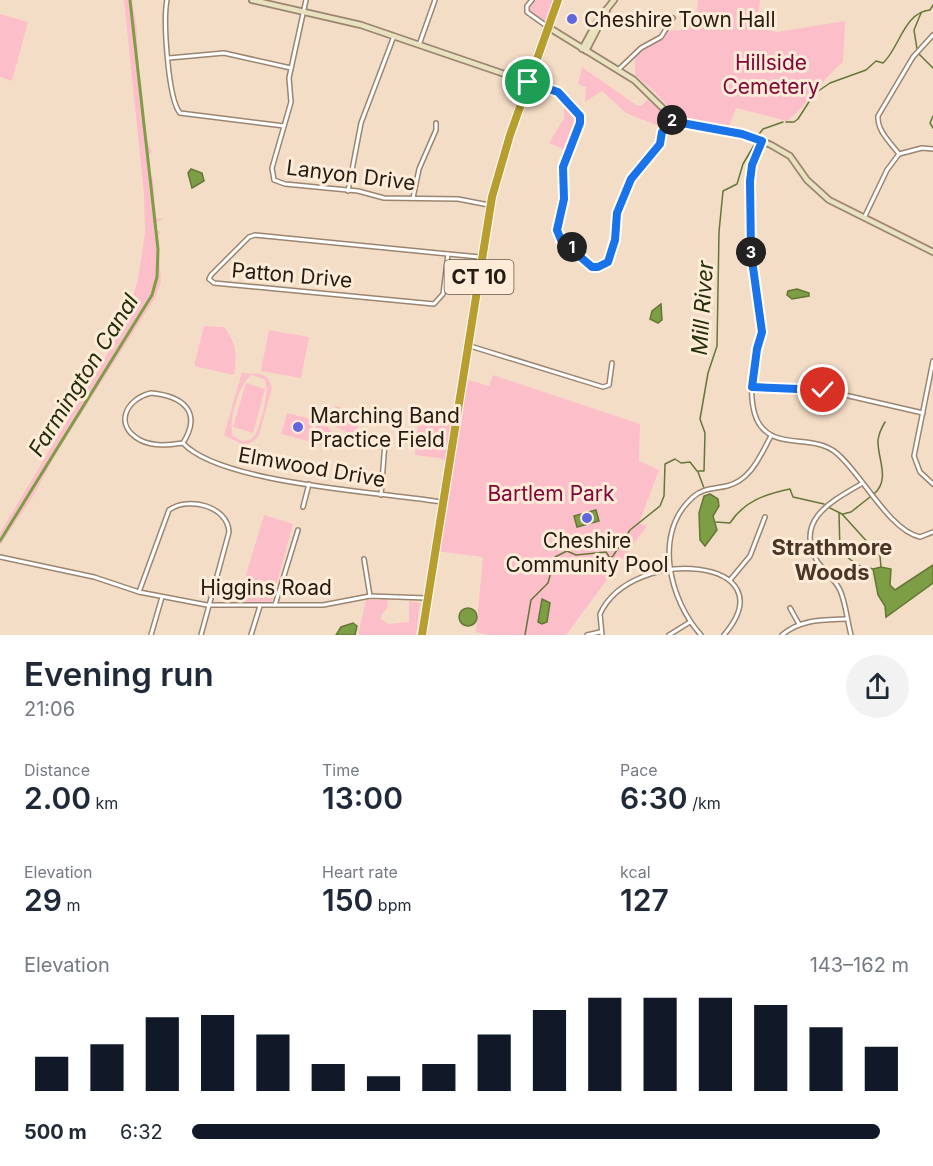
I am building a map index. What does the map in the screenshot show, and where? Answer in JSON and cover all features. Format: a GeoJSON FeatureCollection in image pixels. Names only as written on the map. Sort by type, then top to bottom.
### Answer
{"type":"FeatureCollection","features":[{"type":"Feature","properties":{"kind":"highway","name":"CT 10"},"geometry":{"type":"LineString","coordinates":[[422,635],[491,205],[501,164],[558,0]]}},
{"type":"Feature","properties":{"kind":"street"},"geometry":{"type":"LineString","coordinates":[[167,0],[164,14],[169,58],[175,107],[180,113],[284,126]]}},
{"type":"Feature","properties":{"kind":"street"},"geometry":{"type":"LineString","coordinates":[[252,0],[353,22],[558,92],[580,116],[580,123],[563,167],[564,199],[557,230],[561,240],[590,267],[598,267],[608,262],[615,240],[617,213],[631,179],[660,144],[664,131],[674,119]]}},
{"type":"Feature","properties":{"kind":"street","name":"Lanyon Drive"},"geometry":{"type":"LineString","coordinates":[[306,0],[288,82],[291,102],[272,168],[274,180],[285,184],[348,190],[379,197],[458,200],[491,205]]}},
{"type":"Feature","properties":{"kind":"street"},"geometry":{"type":"LineString","coordinates":[[419,45],[435,0]]}},
{"type":"Feature","properties":{"kind":"street"},"geometry":{"type":"LineString","coordinates":[[531,0],[526,6],[527,12],[649,92],[674,119],[762,141],[790,156],[807,180],[826,198],[933,252]]}},
{"type":"Feature","properties":{"kind":"street"},"geometry":{"type":"LineString","coordinates":[[584,50],[599,21],[614,0]]}},
{"type":"Feature","properties":{"kind":"street"},"geometry":{"type":"LineString","coordinates":[[618,70],[641,48],[661,37],[673,18]]}},
{"type":"Feature","properties":{"kind":"street"},"geometry":{"type":"LineString","coordinates":[[899,154],[880,131],[878,116],[913,57],[933,35]]}},
{"type":"Feature","properties":{"kind":"street"},"geometry":{"type":"LineString","coordinates":[[348,190],[361,123],[394,36]]}},
{"type":"Feature","properties":{"kind":"street"},"geometry":{"type":"LineString","coordinates":[[169,58],[224,54],[291,68]]}},
{"type":"Feature","properties":{"kind":"street"},"geometry":{"type":"LineString","coordinates":[[414,198],[419,169],[436,130],[436,123]]}},
{"type":"Feature","properties":{"kind":"street"},"geometry":{"type":"LineString","coordinates":[[762,141],[752,165],[750,181],[751,253],[762,332],[757,349],[752,387],[753,407],[758,422],[771,436],[787,441],[819,444],[833,450],[883,509],[912,534],[921,537],[933,532]]}},
{"type":"Feature","properties":{"kind":"street"},"geometry":{"type":"LineString","coordinates":[[864,218],[887,170],[899,154],[922,148],[933,149]]}},
{"type":"Feature","properties":{"kind":"street","name":"Patton Drive"},"geometry":{"type":"LineString","coordinates":[[448,254],[443,294],[434,304],[214,283],[209,279],[249,237],[255,235],[448,254],[482,258]]}},
{"type":"Feature","properties":{"kind":"street"},"geometry":{"type":"LineString","coordinates":[[468,346],[603,387],[609,385],[612,363]]}},
{"type":"Feature","properties":{"kind":"street"},"geometry":{"type":"LineString","coordinates":[[933,361],[914,459],[920,472],[933,484]]}},
{"type":"Feature","properties":{"kind":"street"},"geometry":{"type":"LineString","coordinates":[[752,387],[823,390],[923,412]]}},
{"type":"Feature","properties":{"kind":"street"},"geometry":{"type":"LineString","coordinates":[[151,393],[165,394],[179,400],[189,409],[192,422],[183,443],[162,445],[139,439],[126,423],[126,411],[130,403],[138,396],[151,393]]}},
{"type":"Feature","properties":{"kind":"street"},"geometry":{"type":"LineString","coordinates":[[701,635],[690,622],[677,598],[670,568],[672,536],[685,505],[700,492],[730,485],[745,477],[771,436]]}},
{"type":"Feature","properties":{"kind":"street"},"geometry":{"type":"LineString","coordinates":[[381,495],[385,442]]}},
{"type":"Feature","properties":{"kind":"street","name":"Elmwood Drive"},"geometry":{"type":"LineString","coordinates":[[183,443],[193,454],[208,462],[309,484],[443,502]]}},
{"type":"Feature","properties":{"kind":"street"},"geometry":{"type":"LineString","coordinates":[[303,507],[309,484]]}},
{"type":"Feature","properties":{"kind":"street"},"geometry":{"type":"LineString","coordinates":[[851,635],[841,592],[813,552],[811,531],[820,511],[861,484]]}},
{"type":"Feature","properties":{"kind":"street"},"geometry":{"type":"LineString","coordinates":[[139,592],[169,510],[187,503],[215,509],[226,518],[229,524],[201,635]]}},
{"type":"Feature","properties":{"kind":"street"},"geometry":{"type":"LineString","coordinates":[[730,580],[750,556],[765,517]]}},
{"type":"Feature","properties":{"kind":"street"},"geometry":{"type":"LineString","coordinates":[[275,605],[298,530]]}},
{"type":"Feature","properties":{"kind":"street","name":"Higgins Road"},"geometry":{"type":"LineString","coordinates":[[0,557],[94,577],[139,592],[207,605],[260,606],[339,603],[370,596],[428,598]]}},
{"type":"Feature","properties":{"kind":"street"},"geometry":{"type":"LineString","coordinates":[[364,559],[370,596]]}},
{"type":"Feature","properties":{"kind":"street"},"geometry":{"type":"LineString","coordinates":[[587,635],[601,633],[600,614],[612,598],[639,578],[670,568],[711,570],[730,580],[740,603],[734,624],[724,635]]}},
{"type":"Feature","properties":{"kind":"street"},"geometry":{"type":"LineString","coordinates":[[151,635],[162,597]]}},
{"type":"Feature","properties":{"kind":"street"},"geometry":{"type":"LineString","coordinates":[[251,635],[260,606]]}},
{"type":"Feature","properties":{"kind":"street"},"geometry":{"type":"LineString","coordinates":[[790,608],[799,624]]}},
{"type":"Feature","properties":{"kind":"street"},"geometry":{"type":"LineString","coordinates":[[782,635],[799,624],[846,619]]}},
{"type":"Feature","properties":{"kind":"street"},"geometry":{"type":"LineString","coordinates":[[669,635],[690,622]]}},
{"type":"Feature","properties":{"kind":"green space"},"geometry":{"type":"Polygon","coordinates":[[[124,0],[132,0],[136,20],[143,115],[152,151],[149,155],[150,175],[153,178],[156,218],[163,219],[157,222],[157,230],[161,232],[158,236],[161,282],[155,298],[57,452],[32,498],[0,545],[0,533],[112,346],[129,311],[138,279],[145,233],[144,194],[124,0]]]}},
{"type":"Feature","properties":{"kind":"green space"},"geometry":{"type":"Polygon","coordinates":[[[536,0],[555,0],[547,24],[528,10],[536,0]]]}},
{"type":"Feature","properties":{"kind":"green space","name":"Hillside Cemetery"},"geometry":{"type":"Polygon","coordinates":[[[698,0],[760,0],[757,28],[777,32],[845,21],[843,62],[787,121],[736,108],[728,129],[678,118],[655,92],[635,75],[635,55],[662,39],[667,31],[682,30],[696,20],[698,0]]]}},
{"type":"Feature","properties":{"kind":"green space"},"geometry":{"type":"Polygon","coordinates":[[[0,14],[28,22],[12,81],[0,77],[0,14]]]}},
{"type":"Feature","properties":{"kind":"green space"},"geometry":{"type":"Polygon","coordinates":[[[582,67],[636,105],[641,106],[650,97],[669,118],[661,127],[626,113],[602,91],[585,102],[586,87],[578,84],[582,67]]]}},
{"type":"Feature","properties":{"kind":"green space"},"geometry":{"type":"Polygon","coordinates":[[[564,108],[573,113],[577,121],[565,150],[549,143],[564,118],[564,108]]]}},
{"type":"Feature","properties":{"kind":"green space"},"geometry":{"type":"Polygon","coordinates":[[[204,326],[224,327],[228,333],[235,350],[234,375],[194,366],[204,326]]]}},
{"type":"Feature","properties":{"kind":"green space"},"geometry":{"type":"Polygon","coordinates":[[[269,330],[309,337],[301,378],[261,371],[269,330]]]}},
{"type":"Feature","properties":{"kind":"green space"},"geometry":{"type":"Polygon","coordinates":[[[242,372],[267,377],[272,388],[259,435],[254,441],[244,445],[224,435],[242,372]],[[252,375],[239,393],[233,413],[232,430],[233,436],[242,441],[254,437],[260,423],[266,398],[264,379],[252,375]]]}},
{"type":"Feature","properties":{"kind":"green space","name":"Bartlem Park"},"geometry":{"type":"Polygon","coordinates":[[[493,375],[640,424],[639,461],[659,470],[639,523],[647,526],[566,635],[488,635],[476,632],[483,557],[435,551],[450,463],[439,458],[415,455],[418,423],[426,410],[456,413],[462,378],[489,386],[493,375]]]}},
{"type":"Feature","properties":{"kind":"green space"},"geometry":{"type":"Polygon","coordinates":[[[246,383],[265,389],[253,433],[233,427],[246,383]]]}},
{"type":"Feature","properties":{"kind":"green space"},"geometry":{"type":"Polygon","coordinates":[[[335,406],[358,413],[360,419],[355,436],[336,427],[335,406]]]}},
{"type":"Feature","properties":{"kind":"green space","name":"Marching Band Practice Field"},"geometry":{"type":"Polygon","coordinates":[[[287,413],[314,420],[308,441],[281,434],[287,413]]]}},
{"type":"Feature","properties":{"kind":"green space"},"geometry":{"type":"Polygon","coordinates":[[[316,424],[326,425],[335,436],[335,446],[315,444],[316,424]]]}},
{"type":"Feature","properties":{"kind":"green space"},"geometry":{"type":"Polygon","coordinates":[[[264,515],[293,524],[271,605],[236,608],[264,515]]]}},
{"type":"Feature","properties":{"kind":"green space"},"geometry":{"type":"Polygon","coordinates":[[[387,599],[388,606],[380,618],[388,624],[409,622],[409,601],[420,603],[416,635],[358,635],[366,600],[387,599]]]}},
{"type":"Feature","properties":{"kind":"shaded area"},"geometry":{"type":"Polygon","coordinates":[[[191,169],[202,173],[204,181],[192,188],[188,173],[191,169]]]}},
{"type":"Feature","properties":{"kind":"shaded area"},"geometry":{"type":"Polygon","coordinates":[[[797,289],[809,293],[809,296],[792,299],[787,295],[788,291],[797,289]]]}},
{"type":"Feature","properties":{"kind":"shaded area"},"geometry":{"type":"Polygon","coordinates":[[[661,304],[662,320],[658,323],[650,319],[652,311],[661,304]]]}},
{"type":"Feature","properties":{"kind":"shaded area"},"geometry":{"type":"Polygon","coordinates":[[[710,494],[718,499],[719,506],[713,516],[717,530],[705,546],[700,540],[699,513],[704,496],[710,494]]]}},
{"type":"Feature","properties":{"kind":"shaded area","name":"Cheshire Community Pool"},"geometry":{"type":"Polygon","coordinates":[[[596,510],[599,521],[577,527],[574,516],[596,510]]]}},
{"type":"Feature","properties":{"kind":"shaded area"},"geometry":{"type":"Polygon","coordinates":[[[933,565],[933,583],[886,617],[885,606],[878,595],[873,569],[881,567],[891,569],[890,585],[895,590],[933,565]]]}},
{"type":"Feature","properties":{"kind":"shaded area"},"geometry":{"type":"Polygon","coordinates":[[[542,599],[550,603],[547,622],[542,624],[538,622],[542,599]]]}},
{"type":"Feature","properties":{"kind":"shaded area"},"geometry":{"type":"Polygon","coordinates":[[[468,608],[474,611],[477,617],[474,623],[468,626],[462,623],[459,617],[462,611],[468,608]]]}},
{"type":"Feature","properties":{"kind":"shaded area"},"geometry":{"type":"Polygon","coordinates":[[[353,623],[357,626],[355,635],[336,635],[341,627],[353,623]]]}},
{"type":"Feature","properties":{"kind":"waterway","name":"Farmington Canal"},"geometry":{"type":"LineString","coordinates":[[0,541],[152,295],[157,277],[158,249],[130,0]]}},
{"type":"Feature","properties":{"kind":"waterway","name":"Mill River"},"geometry":{"type":"LineString","coordinates":[[786,122],[794,122],[798,119],[814,94],[830,83],[866,70],[876,61],[883,63],[914,17],[930,10],[933,5]]}},
{"type":"Feature","properties":{"kind":"waterway"},"geometry":{"type":"LineString","coordinates":[[917,49],[914,30],[921,13]]}},
{"type":"Feature","properties":{"kind":"waterway"},"geometry":{"type":"LineString","coordinates":[[919,54],[933,68]]}},
{"type":"Feature","properties":{"kind":"waterway"},"geometry":{"type":"LineString","coordinates":[[933,116],[930,123],[933,128]]}},
{"type":"Feature","properties":{"kind":"waterway","name":"Mill River"},"geometry":{"type":"LineString","coordinates":[[759,134],[763,129],[783,122]]}},
{"type":"Feature","properties":{"kind":"waterway","name":"Mill River"},"geometry":{"type":"LineString","coordinates":[[525,635],[531,600],[548,583],[555,557],[567,551],[576,555],[606,552],[610,558],[630,530],[660,506],[664,496],[665,464],[675,459],[681,463],[690,462],[697,471],[704,471],[705,433],[700,419],[708,373],[717,346],[719,232],[723,191],[737,184],[743,164],[756,142]]}},
{"type":"Feature","properties":{"kind":"waterway"},"geometry":{"type":"LineString","coordinates":[[874,494],[882,482],[878,440],[885,422]]}},
{"type":"Feature","properties":{"kind":"waterway"},"geometry":{"type":"LineString","coordinates":[[698,472],[704,488]]}},
{"type":"Feature","properties":{"kind":"waterway"},"geometry":{"type":"LineString","coordinates":[[716,522],[730,523],[742,509],[756,500],[790,489],[793,497],[824,504]]}},
{"type":"Feature","properties":{"kind":"waterway"},"geometry":{"type":"LineString","coordinates":[[843,514],[851,512],[870,497]]}},
{"type":"Feature","properties":{"kind":"waterway"},"geometry":{"type":"LineString","coordinates":[[828,507],[842,514],[880,556],[881,567]]}},
{"type":"Feature","properties":{"kind":"waterway"},"geometry":{"type":"LineString","coordinates":[[839,513],[840,551],[857,565],[873,569]]}},
{"type":"Feature","properties":{"kind":"place","name":"Cheshire Town Hall"},"geometry":{"type":"Point","coordinates":[572,19]}},
{"type":"Feature","properties":{"kind":"place","name":"Marching Band Practice Field"},"geometry":{"type":"Point","coordinates":[298,427]}},
{"type":"Feature","properties":{"kind":"place","name":"Cheshire Community Pool"},"geometry":{"type":"Point","coordinates":[587,518]}},
{"type":"Feature","properties":{"kind":"district","name":"Strathmore Woods"},"geometry":{"type":"Point","coordinates":[832,560]}},
{"type":"Feature","properties":{"kind":"route"},"geometry":{"type":"LineString","coordinates":[[528,82],[558,92],[568,105],[578,111],[581,118],[563,167],[564,204],[557,233],[561,240],[588,265],[595,268],[608,262],[615,240],[617,213],[627,195],[631,179],[660,144],[662,132],[671,121],[674,119],[682,123],[742,134],[762,141],[752,165],[750,181],[751,253],[762,332],[757,349],[752,387],[823,390]]}}]}
